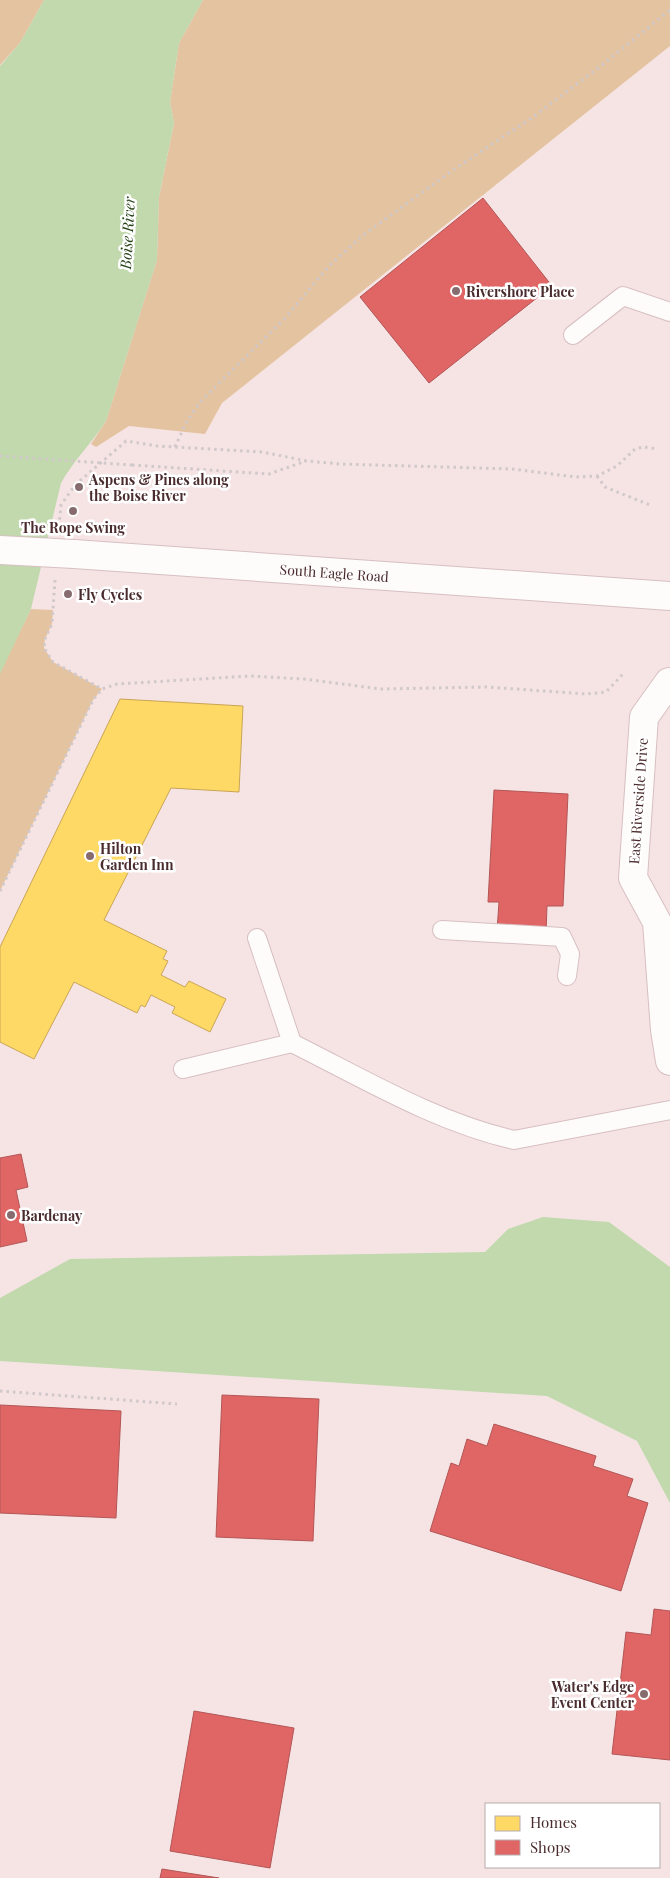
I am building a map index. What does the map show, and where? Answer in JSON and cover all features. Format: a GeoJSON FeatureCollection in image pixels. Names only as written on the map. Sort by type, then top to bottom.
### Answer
{"type":"FeatureCollection","features":[{"type":"Feature","properties":{"kind":"main road","name":"South Eagle Road"},"geometry":{"type":"LineString","coordinates":[[0,550],[670,596]]}},
{"type":"Feature","properties":{"kind":"main road","name":"East Riverside Drive"},"geometry":{"type":"LineString","coordinates":[[670,680],[644,717],[633,878],[664,910],[665,1030],[670,1061]]}},
{"type":"Feature","properties":{"kind":"lane"},"geometry":{"type":"LineString","coordinates":[[573,335],[623,296],[670,312]]}},
{"type":"Feature","properties":{"kind":"lane"},"geometry":{"type":"LineString","coordinates":[[442,930],[562,937],[570,954],[566,976]]}},
{"type":"Feature","properties":{"kind":"lane"},"geometry":{"type":"LineString","coordinates":[[256,938],[292,1043]]}},
{"type":"Feature","properties":{"kind":"lane"},"geometry":{"type":"LineString","coordinates":[[183,1069],[292,1043],[432,1112],[493,1135],[514,1140],[670,1110]]}},
{"type":"Feature","properties":{"kind":"path"},"geometry":{"type":"LineString","coordinates":[[175,447],[187,421],[201,401],[285,318],[329,266],[362,236],[453,170],[533,117],[670,10]]}},
{"type":"Feature","properties":{"kind":"path"},"geometry":{"type":"LineString","coordinates":[[102,688],[53,662],[44,648],[45,639],[52,624],[63,553],[61,505],[75,485],[126,441],[175,447],[262,452],[307,461],[360,465],[512,469],[576,477],[597,476],[617,466],[635,449],[643,447],[658,449]]}},
{"type":"Feature","properties":{"kind":"path"},"geometry":{"type":"LineString","coordinates":[[0,456],[269,474],[307,461]]}},
{"type":"Feature","properties":{"kind":"path"},"geometry":{"type":"LineString","coordinates":[[597,476],[605,487],[650,505]]}},
{"type":"Feature","properties":{"kind":"path"},"geometry":{"type":"LineString","coordinates":[[0,890],[93,700],[102,688],[117,684],[250,676],[304,679],[381,690],[487,687],[587,694],[606,692],[623,674]]}},
{"type":"Feature","properties":{"kind":"path"},"geometry":{"type":"LineString","coordinates":[[0,1391],[178,1404]]}},
{"type":"Feature","properties":{"kind":"shaded area"},"geometry":{"type":"Polygon","coordinates":[[[0,0],[44,0],[20,43],[0,65],[0,0]]]}},
{"type":"Feature","properties":{"kind":"shaded area"},"geometry":{"type":"Polygon","coordinates":[[[203,0],[670,0],[670,46],[222,403],[205,434],[129,426],[96,447],[91,444],[106,421],[157,260],[159,197],[174,123],[170,102],[179,43],[203,0]]]}},
{"type":"Feature","properties":{"kind":"shaded area"},"geometry":{"type":"Polygon","coordinates":[[[31,609],[53,610],[52,624],[45,639],[44,648],[53,662],[102,689],[93,700],[0,891],[0,671],[31,609]]]}},
{"type":"Feature","properties":{"kind":"water","name":"Boise River"},"geometry":{"type":"Polygon","coordinates":[[[44,0],[203,0],[179,43],[170,102],[174,123],[159,197],[157,260],[106,421],[61,483],[31,609],[0,674],[0,66],[20,43],[44,0]]]}},
{"type":"Feature","properties":{"kind":"water"},"geometry":{"type":"Polygon","coordinates":[[[543,1217],[609,1222],[670,1267],[670,1503],[637,1441],[547,1396],[0,1361],[0,1298],[70,1259],[485,1252],[508,1229],[543,1217]]]}},
{"type":"Feature","properties":{"kind":"building: Homes","name":"Hilton Garden Inn"},"geometry":{"type":"Polygon","coordinates":[[[120,699],[243,706],[239,792],[171,788],[104,920],[167,951],[163,959],[168,961],[161,975],[185,987],[189,981],[226,999],[210,1032],[172,1013],[175,1007],[151,995],[145,1007],[141,1005],[137,1013],[74,982],[34,1059],[0,1042],[0,947],[120,699]]]}},
{"type":"Feature","properties":{"kind":"building: Shops","name":"Rivershore Place"},"geometry":{"type":"Polygon","coordinates":[[[483,198],[552,286],[429,383],[360,297],[483,198]]]}},
{"type":"Feature","properties":{"kind":"building: Shops"},"geometry":{"type":"Polygon","coordinates":[[[494,790],[568,794],[563,906],[547,906],[546,933],[497,931],[499,902],[488,902],[494,790]]]}},
{"type":"Feature","properties":{"kind":"building: Shops","name":"Bardenay"},"geometry":{"type":"Polygon","coordinates":[[[21,1154],[28,1187],[16,1190],[27,1241],[0,1247],[0,1158],[21,1154]]]}},
{"type":"Feature","properties":{"kind":"building: Shops"},"geometry":{"type":"Polygon","coordinates":[[[222,1395],[319,1399],[313,1541],[216,1537],[222,1395]]]}},
{"type":"Feature","properties":{"kind":"building: Shops"},"geometry":{"type":"Polygon","coordinates":[[[0,1405],[121,1411],[116,1518],[0,1513],[0,1405]]]}},
{"type":"Feature","properties":{"kind":"building: Shops"},"geometry":{"type":"Polygon","coordinates":[[[494,1424],[596,1456],[593,1466],[633,1479],[627,1496],[648,1503],[621,1591],[430,1531],[451,1463],[459,1466],[467,1439],[487,1446],[494,1424]]]}},
{"type":"Feature","properties":{"kind":"building: Shops","name":"Water's Edge Event Center"},"geometry":{"type":"Polygon","coordinates":[[[654,1609],[670,1611],[670,1760],[612,1754],[626,1632],[651,1635],[654,1609]]]}},
{"type":"Feature","properties":{"kind":"building: Shops"},"geometry":{"type":"Polygon","coordinates":[[[194,1711],[294,1728],[270,1868],[170,1851],[194,1711]]]}},
{"type":"Feature","properties":{"kind":"building: Shops"},"geometry":{"type":"Polygon","coordinates":[[[162,1869],[219,1878],[160,1878],[162,1869]]]}},
{"type":"Feature","properties":{"kind":"place","name":"Rivershore Place"},"geometry":{"type":"Point","coordinates":[456,291]}},
{"type":"Feature","properties":{"kind":"place","name":"Aspens & Pines along the Boise River"},"geometry":{"type":"Point","coordinates":[79,487]}},
{"type":"Feature","properties":{"kind":"place","name":"The Rope Swing"},"geometry":{"type":"Point","coordinates":[73,511]}},
{"type":"Feature","properties":{"kind":"place","name":"Fly Cycles"},"geometry":{"type":"Point","coordinates":[68,594]}},
{"type":"Feature","properties":{"kind":"place","name":"Hilton Garden Inn"},"geometry":{"type":"Point","coordinates":[90,856]}},
{"type":"Feature","properties":{"kind":"place","name":"Bardenay"},"geometry":{"type":"Point","coordinates":[11,1215]}},
{"type":"Feature","properties":{"kind":"place","name":"Water's Edge Event Center"},"geometry":{"type":"Point","coordinates":[644,1694]}}]}
